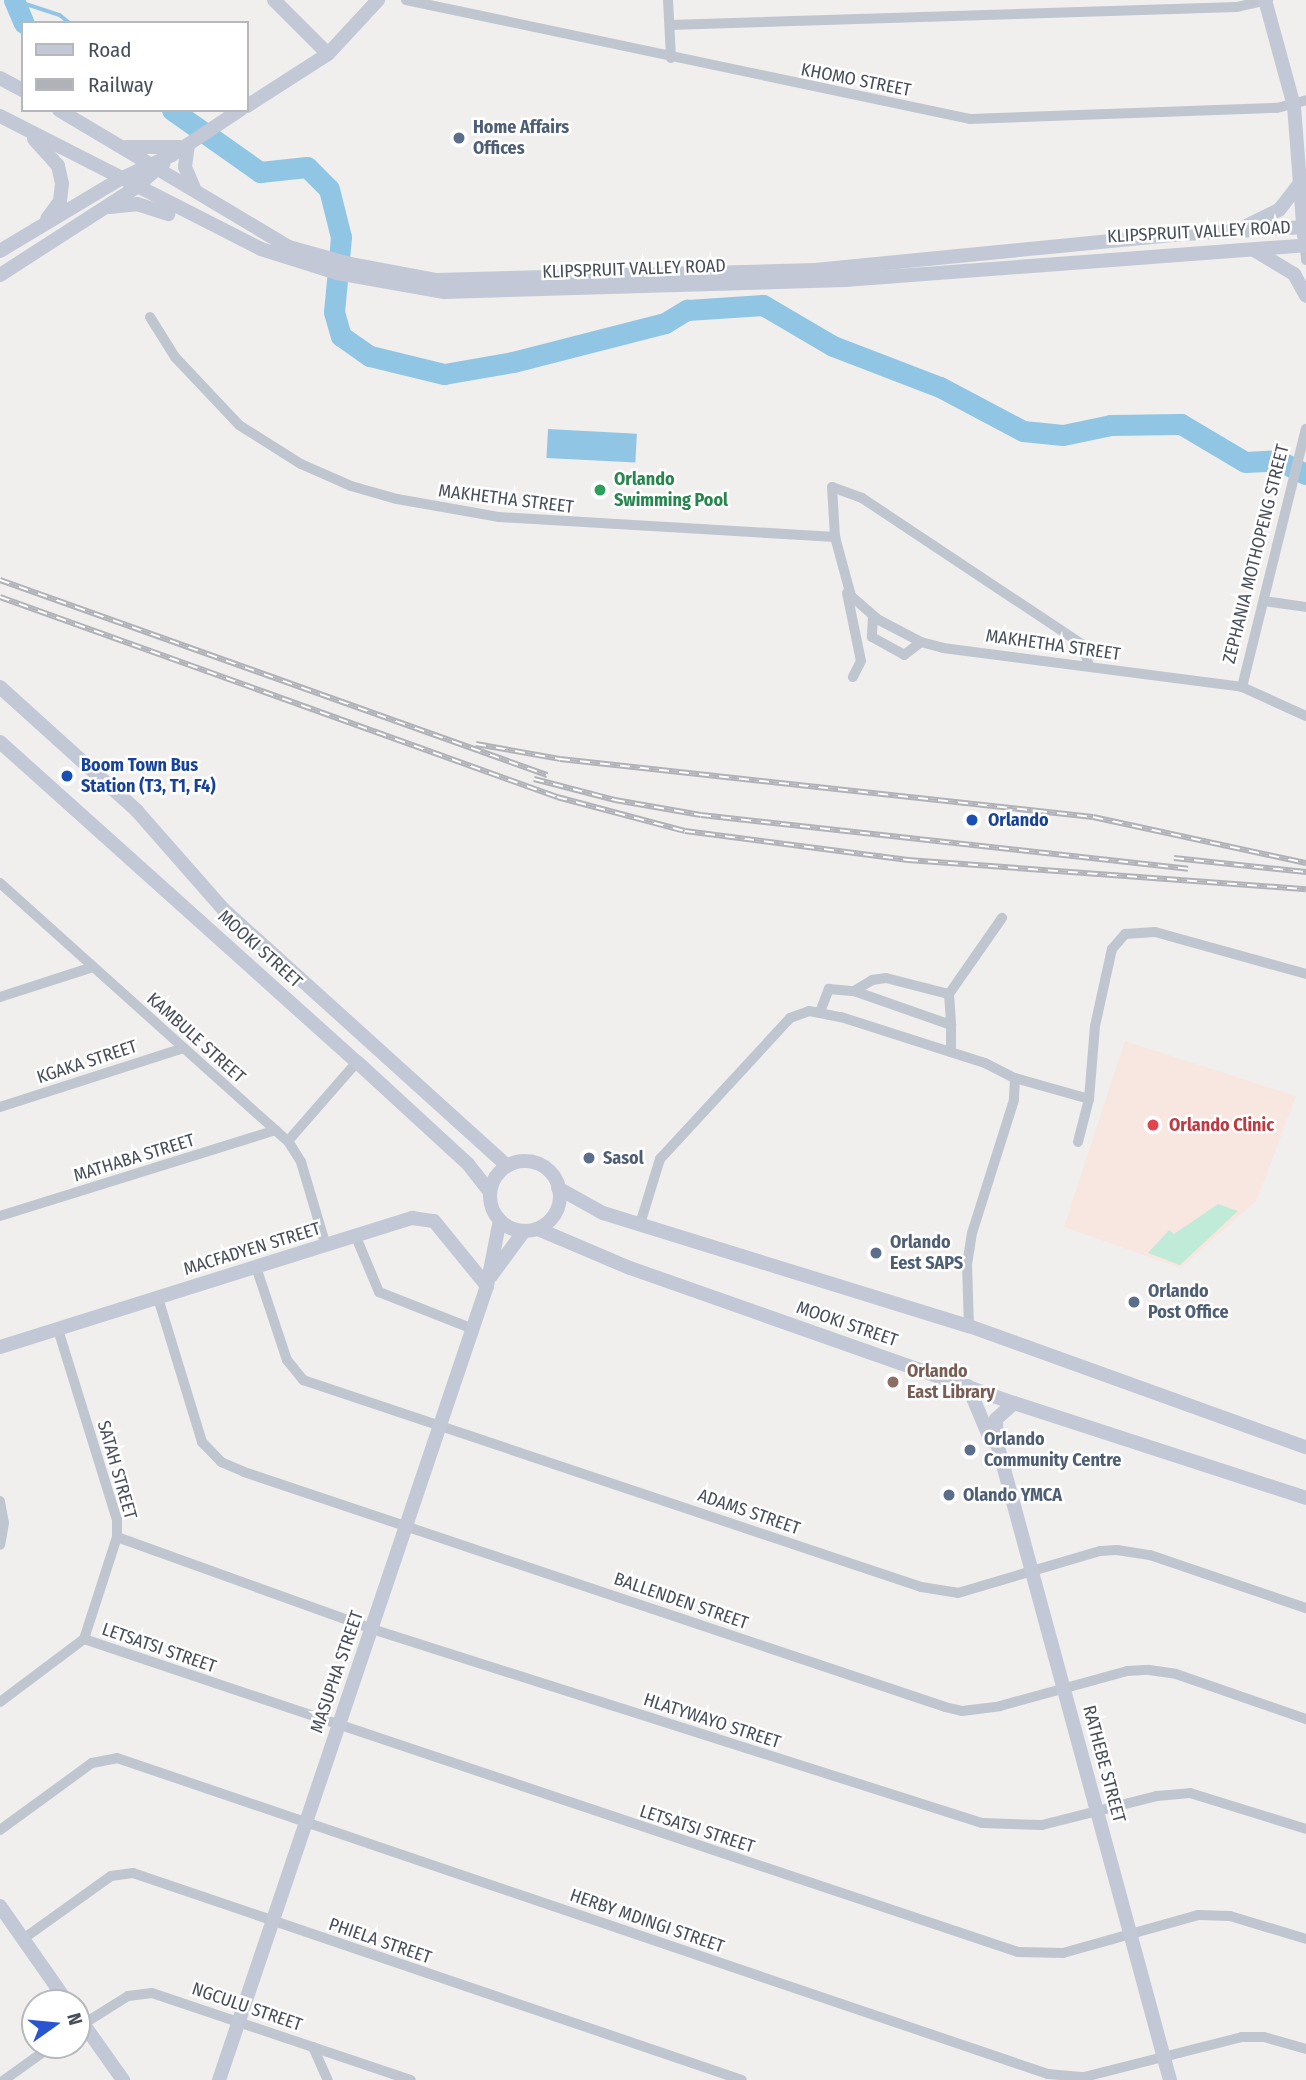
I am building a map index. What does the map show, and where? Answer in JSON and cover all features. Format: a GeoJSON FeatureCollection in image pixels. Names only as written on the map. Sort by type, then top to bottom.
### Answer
{"type":"FeatureCollection","features":[{"type":"Feature","properties":{"kind":"main road"},"geometry":{"type":"LineString","coordinates":[[274,0],[328,54]]}},
{"type":"Feature","properties":{"kind":"main road"},"geometry":{"type":"LineString","coordinates":[[248,105],[328,54],[378,0]]}},
{"type":"Feature","properties":{"kind":"main road"},"geometry":{"type":"LineString","coordinates":[[1266,0],[1300,103],[1306,250]]}},
{"type":"Feature","properties":{"kind":"main road"},"geometry":{"type":"LineString","coordinates":[[0,78],[21,89]]}},
{"type":"Feature","properties":{"kind":"main road","name":"KLIPSPRUIT VALLEY ROAD"},"geometry":{"type":"LineString","coordinates":[[62,112],[312,260]]}},
{"type":"Feature","properties":{"kind":"main road"},"geometry":{"type":"LineString","coordinates":[[0,251],[120,179],[153,167],[237,112]]}},
{"type":"Feature","properties":{"kind":"main road"},"geometry":{"type":"LineString","coordinates":[[1,116],[37,142],[58,166],[60,201],[33,232]]}},
{"type":"Feature","properties":{"kind":"main road","name":"KLIPSPRUIT VALLEY ROAD"},"geometry":{"type":"LineString","coordinates":[[1,116],[135,188],[261,249],[389,279],[470,293],[730,285],[1253,249],[1306,250]]}},
{"type":"Feature","properties":{"kind":"main road"},"geometry":{"type":"LineString","coordinates":[[123,147],[188,145]]}},
{"type":"Feature","properties":{"kind":"main road"},"geometry":{"type":"LineString","coordinates":[[188,145],[184,167],[195,191]]}},
{"type":"Feature","properties":{"kind":"main road"},"geometry":{"type":"LineString","coordinates":[[0,275],[135,188],[153,167]]}},
{"type":"Feature","properties":{"kind":"main road"},"geometry":{"type":"LineString","coordinates":[[1235,230],[1279,210],[1303,186]]}},
{"type":"Feature","properties":{"kind":"main road"},"geometry":{"type":"LineString","coordinates":[[104,208],[150,207],[232,242],[261,249]]}},
{"type":"Feature","properties":{"kind":"main road","name":"KLIPSPRUIT VALLEY ROAD"},"geometry":{"type":"LineString","coordinates":[[389,279],[522,281],[815,270],[1235,230],[1305,227]]}},
{"type":"Feature","properties":{"kind":"main road"},"geometry":{"type":"LineString","coordinates":[[1253,249],[1294,274],[1306,296]]}},
{"type":"Feature","properties":{"kind":"main road","name":"MOOKI STREET"},"geometry":{"type":"LineString","coordinates":[[0,687],[137,811],[223,909],[513,1164]]}},
{"type":"Feature","properties":{"kind":"main road","name":"MOOKI STREET"},"geometry":{"type":"LineString","coordinates":[[0,742],[357,1062],[479,1177],[489,1191]]}},
{"type":"Feature","properties":{"kind":"main road"},"geometry":{"type":"LineString","coordinates":[[513,1164],[540,1164],[558,1188],[557,1209],[531,1230],[500,1220],[489,1191],[513,1164]]}},
{"type":"Feature","properties":{"kind":"main road"},"geometry":{"type":"LineString","coordinates":[[479,1177],[491,1222],[489,1275]]}},
{"type":"Feature","properties":{"kind":"main road","name":"MOOKI STREET"},"geometry":{"type":"LineString","coordinates":[[558,1188],[603,1213],[970,1326],[1306,1447]]}},
{"type":"Feature","properties":{"kind":"main road","name":"MACFADYEN STREET"},"geometry":{"type":"LineString","coordinates":[[0,1347],[412,1218],[434,1221],[489,1275]]}},
{"type":"Feature","properties":{"kind":"main road","name":"MASUPHA STREET"},"geometry":{"type":"LineString","coordinates":[[219,2080],[473,1329],[489,1275],[500,1220]]}},
{"type":"Feature","properties":{"kind":"main road","name":"MOOKI STREET"},"geometry":{"type":"LineString","coordinates":[[531,1230],[630,1268],[1014,1403],[1306,1498]]}},
{"type":"Feature","properties":{"kind":"main road","name":"MASUPHA STREET"},"geometry":{"type":"LineString","coordinates":[[489,1275],[531,1230]]}},
{"type":"Feature","properties":{"kind":"main road","name":"RATHEBE STREET"},"geometry":{"type":"LineString","coordinates":[[968,1386],[1001,1457]]}},
{"type":"Feature","properties":{"kind":"main road","name":"RATHEBE STREET"},"geometry":{"type":"LineString","coordinates":[[1014,1403],[996,1419],[1001,1457],[1170,2080]]}},
{"type":"Feature","properties":{"kind":"main road"},"geometry":{"type":"LineString","coordinates":[[0,1906],[58,1989]]}},
{"type":"Feature","properties":{"kind":"main road"},"geometry":{"type":"LineString","coordinates":[[91,2038],[123,2080]]}},
{"type":"Feature","properties":{"kind":"street","name":"KHOMO STREET"},"geometry":{"type":"LineString","coordinates":[[406,0],[671,58],[970,118],[1300,103]]}},
{"type":"Feature","properties":{"kind":"street"},"geometry":{"type":"LineString","coordinates":[[668,0],[671,58]]}},
{"type":"Feature","properties":{"kind":"street"},"geometry":{"type":"LineString","coordinates":[[670,25],[1237,7],[1266,0]]}},
{"type":"Feature","properties":{"kind":"street","name":"MAKHETHA STREET"},"geometry":{"type":"LineString","coordinates":[[150,317],[182,366],[239,425],[300,464],[351,486],[397,499],[499,517],[835,537],[844,578],[852,596],[873,616],[921,642],[1242,687],[1306,716]]}},
{"type":"Feature","properties":{"kind":"street","name":"ZEPHANIA MOTHOPENG STREET"},"geometry":{"type":"LineString","coordinates":[[1242,687],[1306,429]]}},
{"type":"Feature","properties":{"kind":"street"},"geometry":{"type":"LineString","coordinates":[[835,537],[832,487],[862,498],[1082,644],[1089,666]]}},
{"type":"Feature","properties":{"kind":"street"},"geometry":{"type":"LineString","coordinates":[[844,578],[861,661],[853,677]]}},
{"type":"Feature","properties":{"kind":"street"},"geometry":{"type":"LineString","coordinates":[[1264,601],[1306,607]]}},
{"type":"Feature","properties":{"kind":"street"},"geometry":{"type":"LineString","coordinates":[[873,616],[872,637],[904,655],[921,642]]}},
{"type":"Feature","properties":{"kind":"street","name":"KAMBULE STREET"},"geometry":{"type":"LineString","coordinates":[[0,884],[288,1141],[301,1162],[326,1246]]}},
{"type":"Feature","properties":{"kind":"street"},"geometry":{"type":"LineString","coordinates":[[951,1052],[949,994],[1002,918]]}},
{"type":"Feature","properties":{"kind":"street"},"geometry":{"type":"LineString","coordinates":[[1078,1142],[1090,1099],[1095,1026],[1112,949],[1125,934],[1155,932],[1306,974]]}},
{"type":"Feature","properties":{"kind":"street"},"geometry":{"type":"LineString","coordinates":[[0,997],[93,967]]}},
{"type":"Feature","properties":{"kind":"street"},"geometry":{"type":"LineString","coordinates":[[854,992],[872,979],[886,978],[949,994]]}},
{"type":"Feature","properties":{"kind":"street"},"geometry":{"type":"LineString","coordinates":[[820,1012],[829,989],[854,992],[951,1025]]}},
{"type":"Feature","properties":{"kind":"street"},"geometry":{"type":"LineString","coordinates":[[640,1224],[652,1174],[671,1144],[790,1018],[801,1012],[820,1012],[951,1052],[1016,1078],[1090,1099]]}},
{"type":"Feature","properties":{"kind":"street","name":"KGAKA STREET"},"geometry":{"type":"LineString","coordinates":[[0,1107],[184,1048]]}},
{"type":"Feature","properties":{"kind":"street"},"geometry":{"type":"LineString","coordinates":[[288,1141],[357,1062]]}},
{"type":"Feature","properties":{"kind":"street"},"geometry":{"type":"LineString","coordinates":[[970,1326],[966,1304],[972,1233],[1014,1100],[1016,1078]]}},
{"type":"Feature","properties":{"kind":"street","name":"MATHABA STREET"},"geometry":{"type":"LineString","coordinates":[[0,1216],[276,1130]]}},
{"type":"Feature","properties":{"kind":"street"},"geometry":{"type":"LineString","coordinates":[[356,1237],[379,1292],[473,1329]]}},
{"type":"Feature","properties":{"kind":"street","name":"ADAMS STREET"},"geometry":{"type":"LineString","coordinates":[[256,1267],[293,1371],[316,1385],[941,1592],[976,1590],[1100,1551],[1134,1552],[1306,1608]]}},
{"type":"Feature","properties":{"kind":"street","name":"BALLENDEN STREET"},"geometry":{"type":"LineString","coordinates":[[158,1298],[206,1450],[244,1472],[945,1707],[978,1710],[1064,1691],[1127,1671],[1161,1671],[1306,1720]]}},
{"type":"Feature","properties":{"kind":"street"},"geometry":{"type":"LineString","coordinates":[[950,1320],[966,1304]]}},
{"type":"Feature","properties":{"kind":"street","name":"SATAH STREET"},"geometry":{"type":"LineString","coordinates":[[58,1329],[117,1520],[117,1537],[84,1639]]}},
{"type":"Feature","properties":{"kind":"street"},"geometry":{"type":"LineString","coordinates":[[0,1501],[4,1523],[0,1545]]}},
{"type":"Feature","properties":{"kind":"street","name":"HLATYWAYO STREET"},"geometry":{"type":"LineString","coordinates":[[117,1537],[372,1629],[982,1824],[1020,1828],[1157,1796],[1190,1793],[1306,1829]]}},
{"type":"Feature","properties":{"kind":"street"},"geometry":{"type":"LineString","coordinates":[[0,1702],[84,1639]]}},
{"type":"Feature","properties":{"kind":"street","name":"LETSATSI STREET"},"geometry":{"type":"LineString","coordinates":[[84,1639],[339,1727],[1018,1952],[1063,1953],[1212,1914],[1249,1920],[1306,1940]]}},
{"type":"Feature","properties":{"kind":"street","name":"HERBY MDINGI STREET"},"geometry":{"type":"LineString","coordinates":[[0,1830],[92,1763],[111,1758],[307,1821],[1048,2074],[1084,2077],[1242,2037],[1269,2038],[1306,2049]]}},
{"type":"Feature","properties":{"kind":"street","name":"PHIELA STREET"},"geometry":{"type":"LineString","coordinates":[[23,1939],[111,1876],[125,1872],[742,2080]]}},
{"type":"Feature","properties":{"kind":"street","name":"NGCULU STREET"},"geometry":{"type":"LineString","coordinates":[[91,2016],[142,1992],[239,2021],[411,2080]]}},
{"type":"Feature","properties":{"kind":"street"},"geometry":{"type":"LineString","coordinates":[[313,2047],[328,2080]]}},
{"type":"Feature","properties":{"kind":"street"},"geometry":{"type":"LineString","coordinates":[[4,2080],[33,2059]]}},
{"type":"Feature","properties":{"kind":"shaded area"},"geometry":{"type":"Polygon","coordinates":[[[1125,1041],[1296,1096],[1257,1200],[1181,1268],[1064,1227],[1125,1041]]]}},
{"type":"Feature","properties":{"kind":"green space"},"geometry":{"type":"Polygon","coordinates":[[[1218,1204],[1238,1211],[1180,1265],[1148,1253],[1169,1230],[1174,1234],[1218,1204]]]}},
{"type":"Feature","properties":{"kind":"water"},"geometry":{"type":"Polygon","coordinates":[[[548,429],[637,434],[635,463],[546,458],[548,429]]]}},
{"type":"Feature","properties":{"kind":"waterway"},"geometry":{"type":"LineString","coordinates":[[14,0],[60,15],[68,21]]}},
{"type":"Feature","properties":{"kind":"waterway"},"geometry":{"type":"LineString","coordinates":[[14,0],[23,21]]}},
{"type":"Feature","properties":{"kind":"waterway"},"geometry":{"type":"LineString","coordinates":[[175,112],[260,172],[307,167],[329,189],[341,237],[334,312],[341,336],[370,356],[444,374],[513,362],[665,323],[687,310],[763,305],[833,346],[940,387],[1023,431],[1063,435],[1111,425],[1181,424],[1245,462],[1278,460],[1306,474]]}},
{"type":"Feature","properties":{"kind":"railway"},"geometry":{"type":"LineString","coordinates":[[0,580],[547,775]]}},
{"type":"Feature","properties":{"kind":"railway"},"geometry":{"type":"LineString","coordinates":[[0,597],[557,797],[685,831],[908,860],[1306,889]]}},
{"type":"Feature","properties":{"kind":"railway"},"geometry":{"type":"LineString","coordinates":[[476,744],[560,759],[1093,817],[1306,863]]}},
{"type":"Feature","properties":{"kind":"railway"},"geometry":{"type":"LineString","coordinates":[[534,779],[615,800],[701,815],[1188,869]]}},
{"type":"Feature","properties":{"kind":"railway"},"geometry":{"type":"LineString","coordinates":[[1174,858],[1306,872]]}},
{"type":"Feature","properties":{"kind":"place","name":"Home Affairs Offices"},"geometry":{"type":"Point","coordinates":[459,138]}},
{"type":"Feature","properties":{"kind":"place","name":"Orlando Swimming Pool"},"geometry":{"type":"Point","coordinates":[600,490]}},
{"type":"Feature","properties":{"kind":"place","name":"Boom Town Bus Station (T3, T1, F4)"},"geometry":{"type":"Point","coordinates":[67,776]}},
{"type":"Feature","properties":{"kind":"place","name":"Orlando"},"geometry":{"type":"Point","coordinates":[972,820]}},
{"type":"Feature","properties":{"kind":"place","name":"Orlando Clinic"},"geometry":{"type":"Point","coordinates":[1153,1125]}},
{"type":"Feature","properties":{"kind":"place","name":"Sasol"},"geometry":{"type":"Point","coordinates":[589,1158]}},
{"type":"Feature","properties":{"kind":"place","name":"Orlando Eest SAPS"},"geometry":{"type":"Point","coordinates":[876,1253]}},
{"type":"Feature","properties":{"kind":"place","name":"Orlando Post Office"},"geometry":{"type":"Point","coordinates":[1134,1302]}},
{"type":"Feature","properties":{"kind":"place","name":"Orlando East Library"},"geometry":{"type":"Point","coordinates":[893,1382]}},
{"type":"Feature","properties":{"kind":"place","name":"Orlando Community Centre"},"geometry":{"type":"Point","coordinates":[970,1450]}},
{"type":"Feature","properties":{"kind":"place","name":"Olando YMCA"},"geometry":{"type":"Point","coordinates":[949,1495]}}]}
